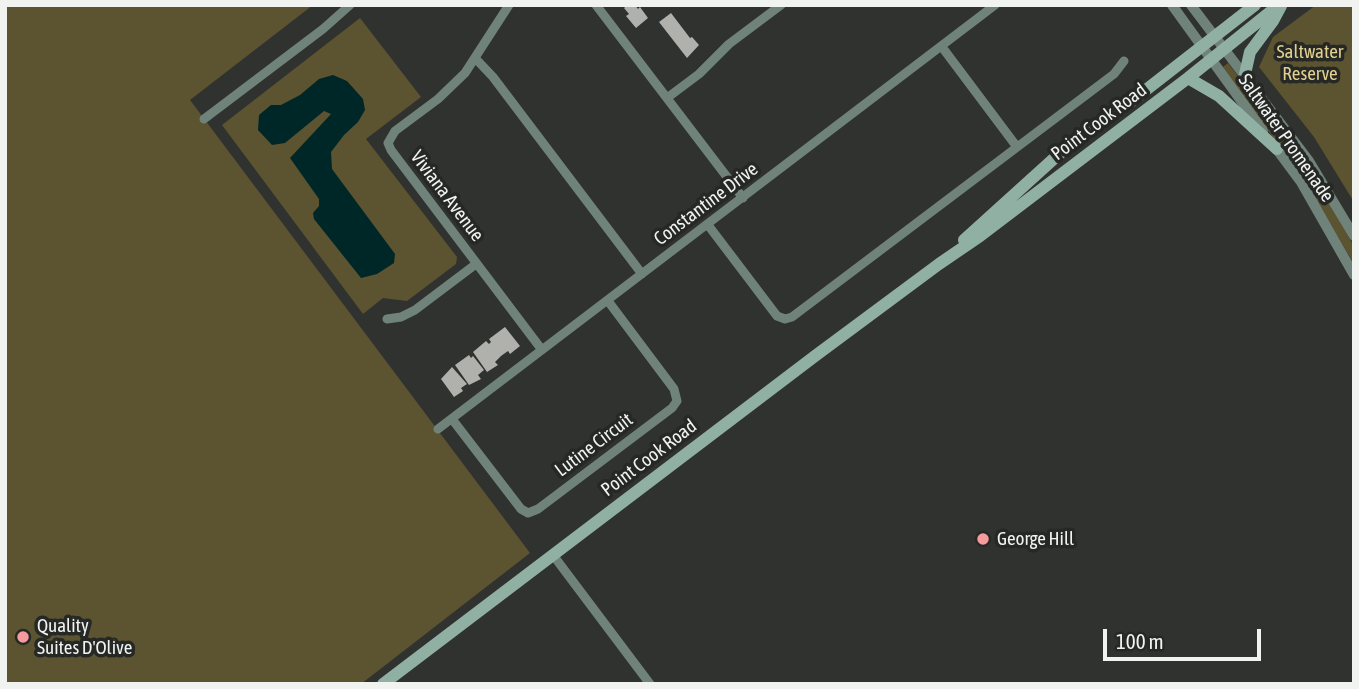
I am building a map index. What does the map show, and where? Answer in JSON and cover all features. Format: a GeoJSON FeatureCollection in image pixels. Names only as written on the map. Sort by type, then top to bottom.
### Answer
{"type":"FeatureCollection","features":[{"type":"Feature","properties":{"kind":"main road","name":"Point Cook Road"},"geometry":{"type":"LineString","coordinates":[[939,264],[1069,145],[1133,100],[1255,5]]}},
{"type":"Feature","properties":{"kind":"main road","name":"Point Cook Road"},"geometry":{"type":"LineString","coordinates":[[383,684],[939,264],[980,236],[1280,5]]}},
{"type":"Feature","properties":{"kind":"main road"},"geometry":{"type":"LineString","coordinates":[[1245,74],[1250,52],[1273,21],[1280,5]]}},
{"type":"Feature","properties":{"kind":"main road"},"geometry":{"type":"LineString","coordinates":[[1188,78],[1219,96],[1277,149]]}},
{"type":"Feature","properties":{"kind":"street"},"geometry":{"type":"LineString","coordinates":[[204,118],[350,5]]}},
{"type":"Feature","properties":{"kind":"street","name":"Viviana Avenue"},"geometry":{"type":"LineString","coordinates":[[509,5],[476,59],[448,90],[395,131],[388,144],[542,350]]}},
{"type":"Feature","properties":{"kind":"street"},"geometry":{"type":"LineString","coordinates":[[596,5],[743,198]]}},
{"type":"Feature","properties":{"kind":"street"},"geometry":{"type":"LineString","coordinates":[[667,98],[699,74],[729,44],[781,5]]}},
{"type":"Feature","properties":{"kind":"street","name":"Constantine Drive"},"geometry":{"type":"LineString","coordinates":[[438,429],[995,5]]}},
{"type":"Feature","properties":{"kind":"street","name":"Saltwater Promenade"},"geometry":{"type":"LineString","coordinates":[[1172,5],[1301,183],[1354,275]]}},
{"type":"Feature","properties":{"kind":"street","name":"Saltwater Promenade"},"geometry":{"type":"LineString","coordinates":[[1191,5],[1309,161],[1354,236]]}},
{"type":"Feature","properties":{"kind":"street"},"geometry":{"type":"LineString","coordinates":[[942,47],[1017,147]]}},
{"type":"Feature","properties":{"kind":"street"},"geometry":{"type":"LineString","coordinates":[[476,59],[493,77],[642,274]]}},
{"type":"Feature","properties":{"kind":"street"},"geometry":{"type":"LineString","coordinates":[[708,225],[775,313],[785,319],[796,315],[1114,74],[1124,61]]}},
{"type":"Feature","properties":{"kind":"street"},"geometry":{"type":"LineString","coordinates":[[387,319],[401,317],[415,310],[476,264]]}},
{"type":"Feature","properties":{"kind":"street","name":"Lutine Circuit"},"geometry":{"type":"LineString","coordinates":[[452,419],[523,510],[528,513],[536,511],[560,493],[672,408],[677,401],[674,389],[608,301]]}},
{"type":"Feature","properties":{"kind":"street"},"geometry":{"type":"LineString","coordinates":[[552,555],[650,684]]}},
{"type":"Feature","properties":{"kind":"green space"},"geometry":{"type":"Polygon","coordinates":[[[5,5],[313,5],[190,100],[530,553],[361,684],[5,684],[5,5]]]}},
{"type":"Feature","properties":{"kind":"green space","name":"Saltwater Reserve"},"geometry":{"type":"Polygon","coordinates":[[[1316,5],[1354,5],[1354,202],[1314,137],[1259,67],[1273,37],[1316,5]]]}},
{"type":"Feature","properties":{"kind":"green space"},"geometry":{"type":"Polygon","coordinates":[[[360,18],[421,97],[366,139],[457,257],[456,264],[407,301],[383,298],[363,314],[222,125],[360,18]]]}},
{"type":"Feature","properties":{"kind":"green space"},"geometry":{"type":"Polygon","coordinates":[[[1228,63],[1308,168],[1354,246],[1354,264],[1304,179],[1226,74],[1223,67],[1228,63]]]}},
{"type":"Feature","properties":{"kind":"water"},"geometry":{"type":"Polygon","coordinates":[[[333,75],[347,81],[363,99],[365,110],[358,122],[331,152],[332,169],[395,254],[394,263],[377,274],[361,278],[314,219],[313,213],[319,206],[319,199],[290,158],[331,114],[324,111],[285,143],[272,145],[258,130],[259,115],[271,105],[281,105],[300,95],[319,79],[333,75]]]}},
{"type":"Feature","properties":{"kind":"building"},"geometry":{"type":"Polygon","coordinates":[[[627,5],[635,5],[638,9],[640,7],[648,18],[636,28],[626,16],[629,14],[624,8],[627,5]]]}},
{"type":"Feature","properties":{"kind":"building"},"geometry":{"type":"Polygon","coordinates":[[[671,13],[690,38],[699,45],[687,58],[659,22],[671,13]]]}},
{"type":"Feature","properties":{"kind":"building"},"geometry":{"type":"Polygon","coordinates":[[[505,327],[520,346],[510,354],[508,351],[501,356],[495,362],[498,365],[487,372],[473,352],[486,341],[489,344],[489,339],[505,327]]]}},
{"type":"Feature","properties":{"kind":"building"},"geometry":{"type":"Polygon","coordinates":[[[469,355],[471,358],[473,356],[484,370],[478,375],[481,379],[469,385],[455,365],[469,355]]]}},
{"type":"Feature","properties":{"kind":"building"},"geometry":{"type":"Polygon","coordinates":[[[452,367],[467,384],[461,388],[463,391],[454,397],[441,379],[452,367]]]}},
{"type":"Feature","properties":{"kind":"place","name":"George Hill"},"geometry":{"type":"Point","coordinates":[983,539]}},
{"type":"Feature","properties":{"kind":"place","name":"Quality Suites D'Olive"},"geometry":{"type":"Point","coordinates":[23,637]}}]}
